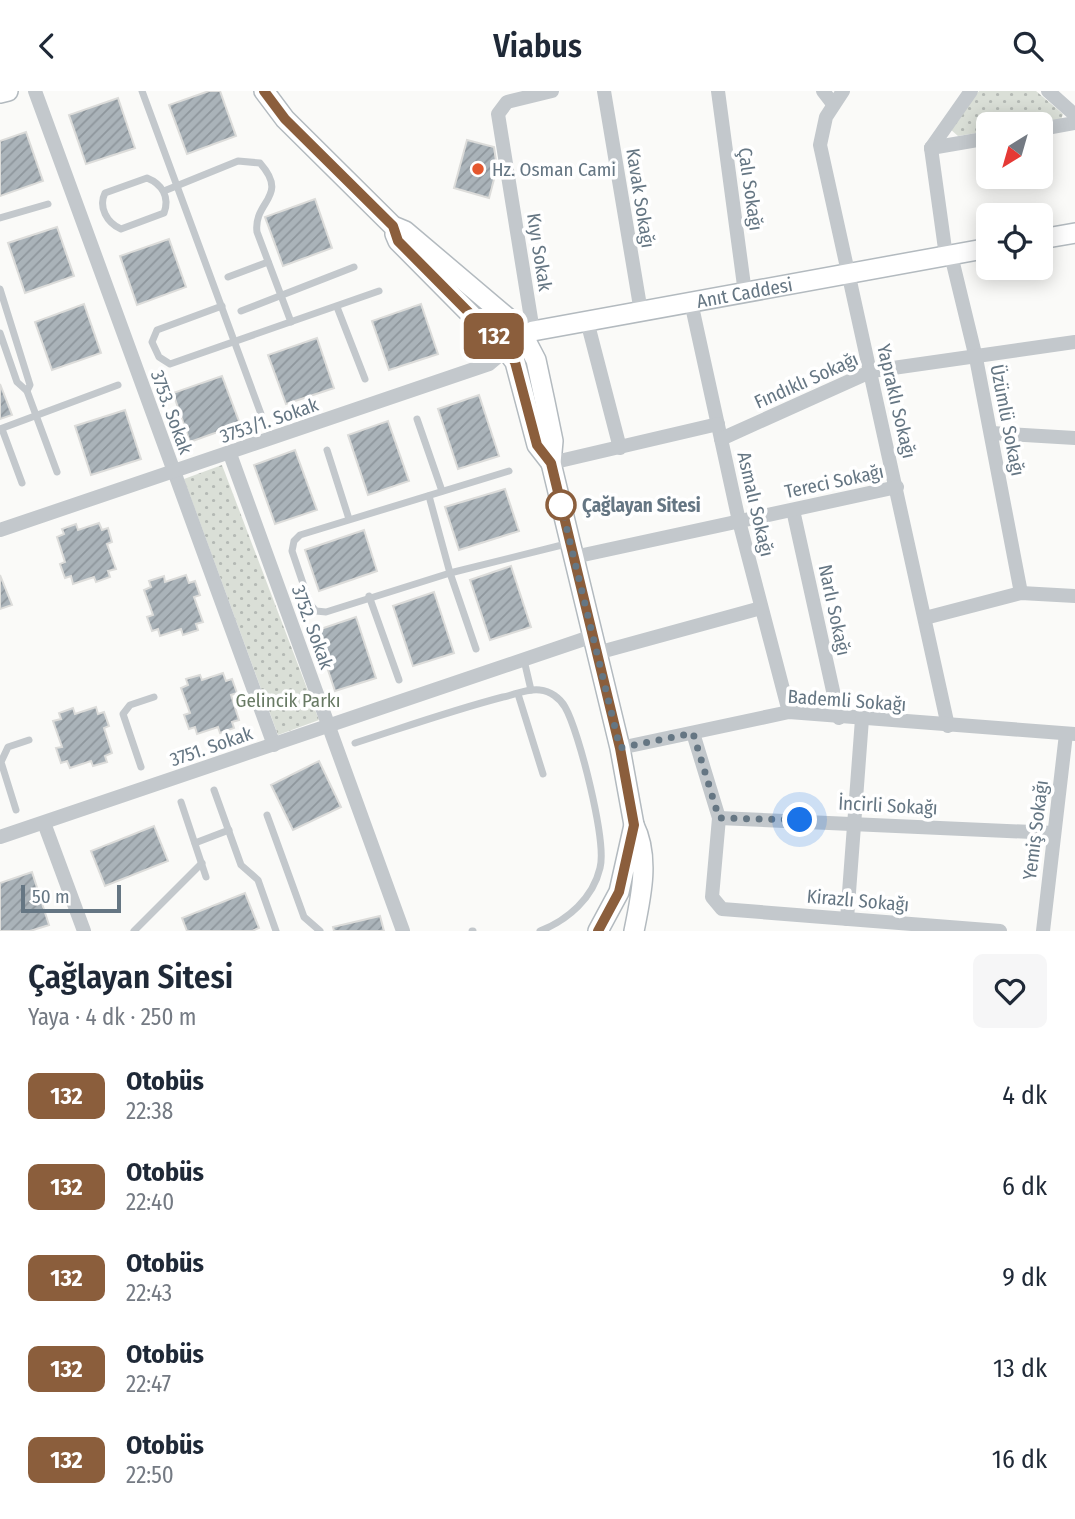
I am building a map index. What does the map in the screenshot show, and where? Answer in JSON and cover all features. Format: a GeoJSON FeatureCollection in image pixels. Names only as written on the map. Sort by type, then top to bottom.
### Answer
{"type":"FeatureCollection","features":[{"type":"Feature","properties":{"kind":"main road"},"geometry":{"type":"LineString","coordinates":[[0,93],[8,91]]}},
{"type":"Feature","properties":{"kind":"main road"},"geometry":{"type":"LineString","coordinates":[[264,91],[285,119],[393,226],[415,239],[528,334],[551,428],[551,463],[620,748],[634,825],[642,842],[642,884],[634,931]]}},
{"type":"Feature","properties":{"kind":"main road"},"geometry":{"type":"LineString","coordinates":[[393,226],[398,241],[515,362],[537,445],[551,463]]}},
{"type":"Feature","properties":{"kind":"main road"},"geometry":{"type":"LineString","coordinates":[[1053,237],[1075,233]]}},
{"type":"Feature","properties":{"kind":"main road","name":"Anıt Caddesi"},"geometry":{"type":"LineString","coordinates":[[506,350],[528,334],[587,321],[976,251]]}},
{"type":"Feature","properties":{"kind":"main road"},"geometry":{"type":"LineString","coordinates":[[598,931],[619,892],[634,825]]}},
{"type":"Feature","properties":{"kind":"street","name":"3753. Sokak"},"geometry":{"type":"LineString","coordinates":[[35,91],[274,745]]}},
{"type":"Feature","properties":{"kind":"street","name":"Kıyı Sokak"},"geometry":{"type":"LineString","coordinates":[[528,334],[498,114],[507,102],[552,91]]}},
{"type":"Feature","properties":{"kind":"street","name":"Kavak Sokağı"},"geometry":{"type":"LineString","coordinates":[[604,91],[640,312]]}},
{"type":"Feature","properties":{"kind":"street","name":"Çalı Sokağı"},"geometry":{"type":"LineString","coordinates":[[718,91],[746,293]]}},
{"type":"Feature","properties":{"kind":"street"},"geometry":{"type":"LineString","coordinates":[[823,91],[833,104]]}},
{"type":"Feature","properties":{"kind":"street","name":"Yapraklı Sokağı"},"geometry":{"type":"LineString","coordinates":[[843,91],[833,104],[822,129],[820,145],[948,726]]}},
{"type":"Feature","properties":{"kind":"street"},"geometry":{"type":"LineString","coordinates":[[931,148],[971,91]]}},
{"type":"Feature","properties":{"kind":"street"},"geometry":{"type":"LineString","coordinates":[[1048,91],[1075,115]]}},
{"type":"Feature","properties":{"kind":"street"},"geometry":{"type":"LineString","coordinates":[[1054,127],[1075,123]]}},
{"type":"Feature","properties":{"kind":"street"},"geometry":{"type":"LineString","coordinates":[[931,148],[976,140]]}},
{"type":"Feature","properties":{"kind":"street","name":"Üzümlü Sokağı"},"geometry":{"type":"LineString","coordinates":[[931,148],[949,256],[976,358],[1021,593]]}},
{"type":"Feature","properties":{"kind":"street","name":"Asmalı Sokağı"},"geometry":{"type":"LineString","coordinates":[[691,302],[739,521],[789,712]]}},
{"type":"Feature","properties":{"kind":"street"},"geometry":{"type":"LineString","coordinates":[[587,321],[620,448]]}},
{"type":"Feature","properties":{"kind":"street","name":"Fındıklı Sokağı"},"geometry":{"type":"LineString","coordinates":[[721,439],[872,372],[1075,342]]}},
{"type":"Feature","properties":{"kind":"street","name":"3753/1. Sokak"},"geometry":{"type":"LineString","coordinates":[[0,530],[489,364],[506,350]]}},
{"type":"Feature","properties":{"kind":"street"},"geometry":{"type":"LineString","coordinates":[[551,463],[718,424]]}},
{"type":"Feature","properties":{"kind":"street"},"geometry":{"type":"LineString","coordinates":[[991,433],[1075,438]]}},
{"type":"Feature","properties":{"kind":"street","name":"3752. Sokak"},"geometry":{"type":"LineString","coordinates":[[230,454],[403,931]]}},
{"type":"Feature","properties":{"kind":"street","name":"Tereci Sokağı"},"geometry":{"type":"LineString","coordinates":[[572,550],[739,521],[897,487]]}},
{"type":"Feature","properties":{"kind":"street","name":"Narlı Sokağı"},"geometry":{"type":"LineString","coordinates":[[793,510],[839,718]]}},
{"type":"Feature","properties":{"kind":"street"},"geometry":{"type":"LineString","coordinates":[[925,618],[1021,593],[1075,596]]}},
{"type":"Feature","properties":{"kind":"street","name":"3751. Sokak"},"geometry":{"type":"LineString","coordinates":[[0,838],[524,660],[761,608]]}},
{"type":"Feature","properties":{"kind":"street","name":"Bademli Sokağı"},"geometry":{"type":"LineString","coordinates":[[620,748],[789,712],[1070,734]]}},
{"type":"Feature","properties":{"kind":"street"},"geometry":{"type":"LineString","coordinates":[[847,919],[862,719]]}},
{"type":"Feature","properties":{"kind":"street"},"geometry":{"type":"LineString","coordinates":[[693,733],[719,818]]}},
{"type":"Feature","properties":{"kind":"street","name":"Yemiş Sokağı"},"geometry":{"type":"LineString","coordinates":[[1042,931],[1070,734]]}},
{"type":"Feature","properties":{"kind":"street","name":"İncirli Sokağı"},"geometry":{"type":"LineString","coordinates":[[719,818],[1054,833]]}},
{"type":"Feature","properties":{"kind":"street","name":"Kirazlı Sokağı"},"geometry":{"type":"LineString","coordinates":[[719,818],[712,897],[715,904],[722,909],[1000,931]]}},
{"type":"Feature","properties":{"kind":"street"},"geometry":{"type":"LineString","coordinates":[[44,823],[84,931]]}},
{"type":"Feature","properties":{"kind":"lane"},"geometry":{"type":"LineString","coordinates":[[142,91],[175,187],[261,414]]}},
{"type":"Feature","properties":{"kind":"lane"},"geometry":{"type":"LineString","coordinates":[[163,191],[238,161],[260,163],[272,182],[267,203],[256,221],[291,322]]}},
{"type":"Feature","properties":{"kind":"lane"},"geometry":{"type":"LineString","coordinates":[[147,178],[158,183],[163,191],[166,208],[161,215],[121,229],[110,222],[102,204],[105,193],[147,178]]}},
{"type":"Feature","properties":{"kind":"lane"},"geometry":{"type":"LineString","coordinates":[[0,218],[48,204]]}},
{"type":"Feature","properties":{"kind":"lane"},"geometry":{"type":"LineString","coordinates":[[228,277],[268,262]]}},
{"type":"Feature","properties":{"kind":"lane"},"geometry":{"type":"LineString","coordinates":[[241,311],[354,267]]}},
{"type":"Feature","properties":{"kind":"lane"},"geometry":{"type":"LineString","coordinates":[[0,289],[30,385],[27,391]]}},
{"type":"Feature","properties":{"kind":"lane"},"geometry":{"type":"LineString","coordinates":[[222,306],[157,330],[153,336],[154,350],[170,364],[379,291]]}},
{"type":"Feature","properties":{"kind":"lane"},"geometry":{"type":"LineString","coordinates":[[337,307],[365,379]]}},
{"type":"Feature","properties":{"kind":"lane"},"geometry":{"type":"LineString","coordinates":[[0,333],[17,382],[27,391],[57,472]]}},
{"type":"Feature","properties":{"kind":"lane"},"geometry":{"type":"LineString","coordinates":[[22,482],[1,429],[118,385]]}},
{"type":"Feature","properties":{"kind":"lane"},"geometry":{"type":"LineString","coordinates":[[417,419],[442,491]]}},
{"type":"Feature","properties":{"kind":"lane"},"geometry":{"type":"LineString","coordinates":[[327,450],[349,519]]}},
{"type":"Feature","properties":{"kind":"lane"},"geometry":{"type":"LineString","coordinates":[[509,471],[300,535],[294,541],[292,551],[310,604],[316,611],[326,612],[369,596],[450,573],[572,550]]}},
{"type":"Feature","properties":{"kind":"lane"},"geometry":{"type":"LineString","coordinates":[[429,496],[450,573],[476,649]]}},
{"type":"Feature","properties":{"kind":"lane"},"geometry":{"type":"LineString","coordinates":[[369,596],[399,680]]}},
{"type":"Feature","properties":{"kind":"lane"},"geometry":{"type":"LineString","coordinates":[[524,660],[531,689]]}},
{"type":"Feature","properties":{"kind":"lane"},"geometry":{"type":"LineString","coordinates":[[355,743],[461,708],[531,689],[553,694],[565,707],[586,770],[601,844],[601,866],[594,884],[579,907],[557,925],[540,931]]}},
{"type":"Feature","properties":{"kind":"lane"},"geometry":{"type":"LineString","coordinates":[[518,694],[543,774]]}},
{"type":"Feature","properties":{"kind":"lane"},"geometry":{"type":"LineString","coordinates":[[141,767],[123,714],[130,705],[154,697]]}},
{"type":"Feature","properties":{"kind":"lane"},"geometry":{"type":"LineString","coordinates":[[16,810],[1,762],[8,747],[29,740]]}},
{"type":"Feature","properties":{"kind":"lane"},"geometry":{"type":"LineString","coordinates":[[214,790],[241,866],[258,880],[276,931]]}},
{"type":"Feature","properties":{"kind":"lane"},"geometry":{"type":"LineString","coordinates":[[181,802],[206,877]]}},
{"type":"Feature","properties":{"kind":"lane"},"geometry":{"type":"LineString","coordinates":[[267,815],[304,917],[320,931]]}},
{"type":"Feature","properties":{"kind":"lane"},"geometry":{"type":"LineString","coordinates":[[195,843],[229,830]]}},
{"type":"Feature","properties":{"kind":"lane"},"geometry":{"type":"LineString","coordinates":[[134,931],[202,863]]}},
{"type":"Feature","properties":{"kind":"green space"},"geometry":{"type":"Polygon","coordinates":[[[979,91],[1036,91],[1063,114],[1061,120],[1054,121],[1054,112],[976,112],[976,133],[958,136],[950,129],[979,91]]]}},
{"type":"Feature","properties":{"kind":"green space","name":"Gelincik Parkı"},"geometry":{"type":"Polygon","coordinates":[[[222,465],[319,720],[278,735],[184,479],[222,465]]]}},
{"type":"Feature","properties":{"kind":"building"},"geometry":{"type":"Polygon","coordinates":[[[209,91],[220,91],[236,136],[187,154],[169,105],[209,91]]]}},
{"type":"Feature","properties":{"kind":"building"},"geometry":{"type":"Polygon","coordinates":[[[118,98],[135,148],[86,164],[69,115],[118,98]]]}},
{"type":"Feature","properties":{"kind":"building"},"geometry":{"type":"Polygon","coordinates":[[[26,132],[43,181],[0,196],[0,141],[26,132]]]}},
{"type":"Feature","properties":{"kind":"building","name":"Hz. Osman Cami"},"geometry":{"type":"Polygon","coordinates":[[[467,140],[494,147],[497,168],[489,198],[454,188],[467,140]]]}},
{"type":"Feature","properties":{"kind":"building"},"geometry":{"type":"Polygon","coordinates":[[[315,199],[332,248],[283,266],[265,217],[315,199]]]}},
{"type":"Feature","properties":{"kind":"building"},"geometry":{"type":"Polygon","coordinates":[[[57,227],[74,276],[25,293],[8,243],[57,227]]]}},
{"type":"Feature","properties":{"kind":"building"},"geometry":{"type":"Polygon","coordinates":[[[169,239],[186,287],[137,305],[120,256],[169,239]]]}},
{"type":"Feature","properties":{"kind":"building"},"geometry":{"type":"Polygon","coordinates":[[[84,304],[101,353],[52,370],[35,322],[84,304]]]}},
{"type":"Feature","properties":{"kind":"building"},"geometry":{"type":"Polygon","coordinates":[[[421,304],[438,354],[389,370],[372,321],[421,304]]]}},
{"type":"Feature","properties":{"kind":"building"},"geometry":{"type":"Polygon","coordinates":[[[317,338],[334,388],[286,404],[268,355],[317,338]]]}},
{"type":"Feature","properties":{"kind":"building"},"geometry":{"type":"Polygon","coordinates":[[[222,376],[240,424],[190,442],[173,393],[222,376]]]}},
{"type":"Feature","properties":{"kind":"building"},"geometry":{"type":"Polygon","coordinates":[[[0,384],[12,415],[0,419],[0,384]]]}},
{"type":"Feature","properties":{"kind":"building"},"geometry":{"type":"Polygon","coordinates":[[[479,395],[499,456],[458,469],[438,409],[479,395]]]}},
{"type":"Feature","properties":{"kind":"building"},"geometry":{"type":"Polygon","coordinates":[[[125,410],[141,459],[91,475],[75,426],[125,410]]]}},
{"type":"Feature","properties":{"kind":"building"},"geometry":{"type":"Polygon","coordinates":[[[388,421],[409,481],[368,495],[348,435],[388,421]]]}},
{"type":"Feature","properties":{"kind":"building"},"geometry":{"type":"Polygon","coordinates":[[[295,450],[317,510],[275,524],[254,465],[295,450]]]}},
{"type":"Feature","properties":{"kind":"building"},"geometry":{"type":"Polygon","coordinates":[[[505,489],[519,531],[459,550],[445,507],[505,489]]]}},
{"type":"Feature","properties":{"kind":"building"},"geometry":{"type":"Polygon","coordinates":[[[99,523],[102,530],[108,528],[112,542],[107,544],[116,569],[108,571],[110,577],[96,582],[94,577],[73,584],[71,576],[65,578],[60,564],[65,562],[57,537],[64,534],[62,529],[76,524],[78,530],[99,523]]]}},
{"type":"Feature","properties":{"kind":"building"},"geometry":{"type":"Polygon","coordinates":[[[364,530],[377,571],[319,591],[305,550],[364,530]]]}},
{"type":"Feature","properties":{"kind":"building"},"geometry":{"type":"Polygon","coordinates":[[[511,566],[531,627],[490,640],[470,580],[511,566]]]}},
{"type":"Feature","properties":{"kind":"building"},"geometry":{"type":"Polygon","coordinates":[[[0,575],[12,605],[0,609],[0,575]]]}},
{"type":"Feature","properties":{"kind":"building"},"geometry":{"type":"Polygon","coordinates":[[[186,575],[189,583],[195,581],[200,595],[194,597],[203,622],[196,624],[198,630],[183,635],[181,629],[160,636],[158,629],[152,631],[147,617],[153,615],[144,590],[151,587],[149,581],[164,576],[165,582],[186,575]]]}},
{"type":"Feature","properties":{"kind":"building"},"geometry":{"type":"Polygon","coordinates":[[[434,592],[454,653],[413,666],[393,606],[434,592]]]}},
{"type":"Feature","properties":{"kind":"building"},"geometry":{"type":"Polygon","coordinates":[[[356,617],[376,678],[335,691],[315,631],[356,617]]]}},
{"type":"Feature","properties":{"kind":"building"},"geometry":{"type":"Polygon","coordinates":[[[223,673],[226,681],[232,679],[237,693],[231,695],[239,720],[232,722],[234,728],[220,733],[218,727],[197,734],[195,727],[189,729],[184,715],[190,713],[181,688],[188,685],[186,679],[200,675],[202,680],[223,673]]]}},
{"type":"Feature","properties":{"kind":"building"},"geometry":{"type":"Polygon","coordinates":[[[96,707],[98,714],[104,712],[109,726],[104,728],[112,753],[105,756],[107,762],[93,766],[91,761],[70,768],[67,761],[61,763],[56,748],[62,747],[53,721],[61,719],[59,713],[73,708],[75,714],[96,707]]]}},
{"type":"Feature","properties":{"kind":"building"},"geometry":{"type":"Polygon","coordinates":[[[319,761],[341,807],[293,830],[271,785],[319,761]]]}},
{"type":"Feature","properties":{"kind":"building"},"geometry":{"type":"Polygon","coordinates":[[[154,826],[168,861],[105,886],[91,851],[154,826]]]}},
{"type":"Feature","properties":{"kind":"building"},"geometry":{"type":"Polygon","coordinates":[[[32,872],[49,925],[30,931],[0,931],[0,883],[32,872]]]}},
{"type":"Feature","properties":{"kind":"building"},"geometry":{"type":"Polygon","coordinates":[[[245,893],[259,928],[252,931],[187,931],[182,918],[245,893]]]}},
{"type":"Feature","properties":{"kind":"building"},"geometry":{"type":"Polygon","coordinates":[[[380,916],[384,931],[334,931],[333,927],[380,916]]]}},
{"type":"Feature","properties":{"kind":"bus line","name":"132"},"geometry":{"type":"LineString","coordinates":[[264,91],[285,119],[393,226],[398,241],[497,339],[515,362],[537,445],[551,463],[620,748],[634,825],[619,892],[598,931]]}},
{"type":"Feature","properties":{"kind":"place","name":"Hz. Osman Cami"},"geometry":{"type":"Point","coordinates":[478,169]}},
{"type":"Feature","properties":{"kind":"place","name":"Çağlayan Sitesi"},"geometry":{"type":"Point","coordinates":[561,505]}},
{"type":"Feature","properties":{"kind":"route"},"geometry":{"type":"LineString","coordinates":[[561,505],[620,748],[693,733],[719,818],[800,820]]}}]}
